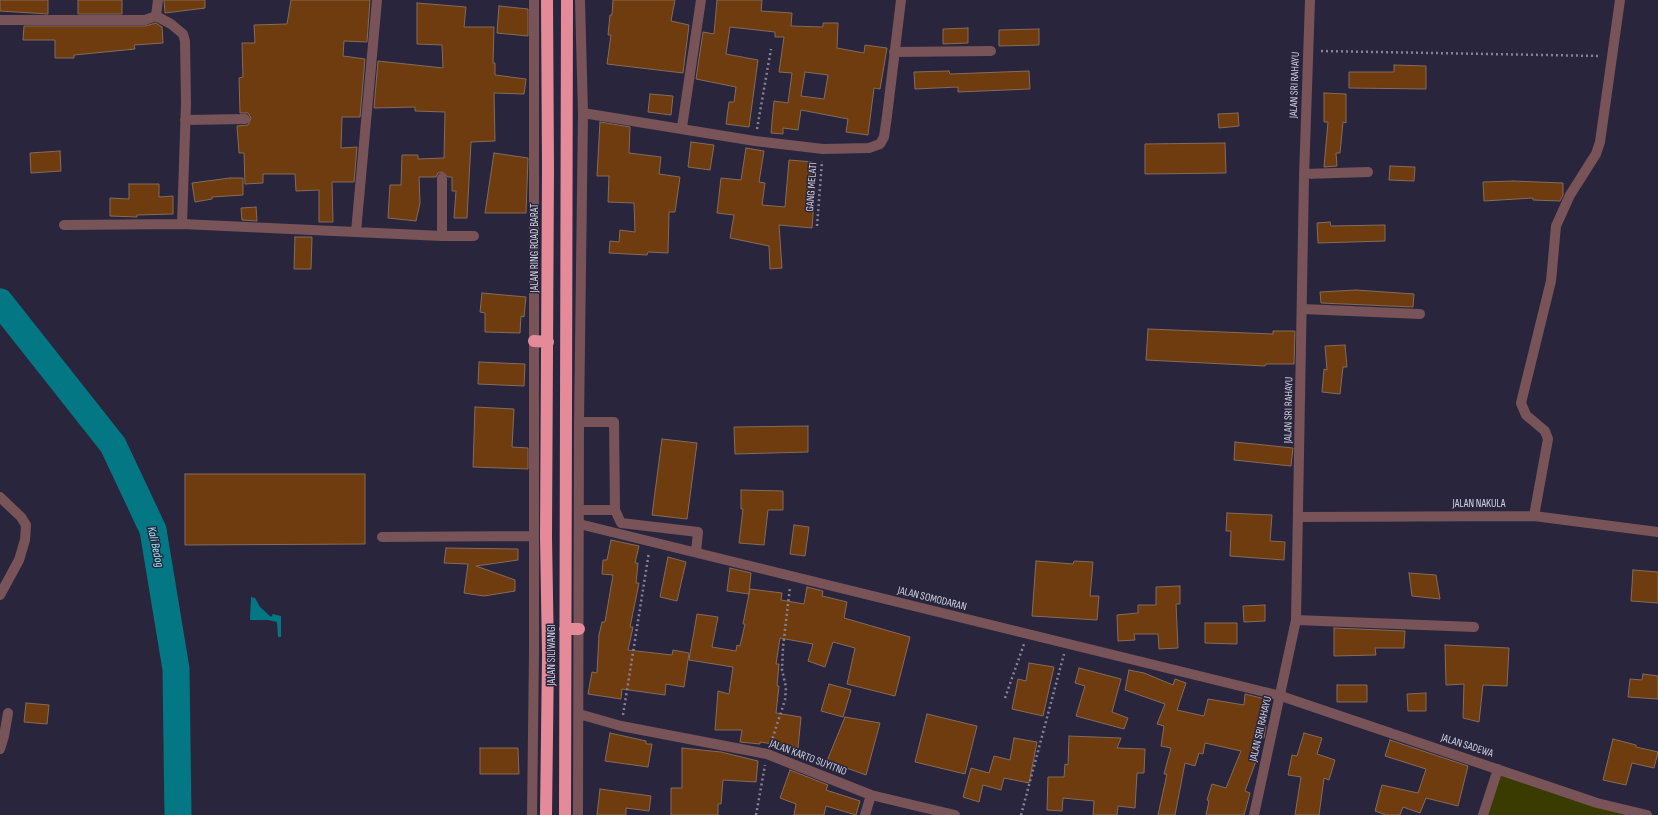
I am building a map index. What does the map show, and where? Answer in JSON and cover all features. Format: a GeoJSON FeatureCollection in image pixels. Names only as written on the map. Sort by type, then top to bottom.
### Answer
{"type":"FeatureCollection","features":[{"type":"Feature","properties":{"kind":"highway"},"geometry":{"type":"LineString","coordinates":[[546,496],[565,495],[567,2]]}},
{"type":"Feature","properties":{"kind":"highway","name":"JALAN RING ROAD BARAT"},"geometry":{"type":"LineString","coordinates":[[546,496],[548,342],[547,3]]}},
{"type":"Feature","properties":{"kind":"highway"},"geometry":{"type":"LineString","coordinates":[[534,341],[548,342]]}},
{"type":"Feature","properties":{"kind":"highway","name":"JALAN SILIWANGI"},"geometry":{"type":"LineString","coordinates":[[565,495],[565,815]]}},
{"type":"Feature","properties":{"kind":"highway","name":"JALAN SILIWANGI"},"geometry":{"type":"LineString","coordinates":[[546,496],[548,655],[546,815]]}},
{"type":"Feature","properties":{"kind":"highway"},"geometry":{"type":"LineString","coordinates":[[565,629],[579,629]]}},
{"type":"Feature","properties":{"kind":"street"},"geometry":{"type":"LineString","coordinates":[[156,16],[158,0]]}},
{"type":"Feature","properties":{"kind":"street"},"geometry":{"type":"LineString","coordinates":[[356,232],[377,0]]}},
{"type":"Feature","properties":{"kind":"street"},"geometry":{"type":"LineString","coordinates":[[682,128],[701,0]]}},
{"type":"Feature","properties":{"kind":"street"},"geometry":{"type":"LineString","coordinates":[[583,113],[755,141],[823,149],[869,148],[880,144],[884,137],[896,52],[901,0]]}},
{"type":"Feature","properties":{"kind":"street","name":"JALAN SRI RAHAYU"},"geometry":{"type":"LineString","coordinates":[[1254,815],[1281,696],[1296,620],[1304,174],[1310,0]]}},
{"type":"Feature","properties":{"kind":"street"},"geometry":{"type":"LineString","coordinates":[[1534,516],[1548,439],[1545,431],[1526,415],[1521,403],[1551,281],[1556,226],[1570,195],[1596,154],[1600,142],[1620,0]]}},
{"type":"Feature","properties":{"kind":"street"},"geometry":{"type":"LineString","coordinates":[[532,815],[534,341],[533,1],[547,3]]}},
{"type":"Feature","properties":{"kind":"street"},"geometry":{"type":"LineString","coordinates":[[567,2],[581,1],[583,113],[579,422],[580,510],[578,524],[578,815]]}},
{"type":"Feature","properties":{"kind":"street"},"geometry":{"type":"LineString","coordinates":[[0,20],[145,20],[156,16],[172,24],[183,34],[185,41],[185,120],[182,224]]}},
{"type":"Feature","properties":{"kind":"street"},"geometry":{"type":"LineString","coordinates":[[896,52],[991,51]]}},
{"type":"Feature","properties":{"kind":"street"},"geometry":{"type":"LineString","coordinates":[[185,120],[245,119]]}},
{"type":"Feature","properties":{"kind":"street"},"geometry":{"type":"LineString","coordinates":[[1304,174],[1368,172]]}},
{"type":"Feature","properties":{"kind":"street"},"geometry":{"type":"LineString","coordinates":[[442,178],[442,236]]}},
{"type":"Feature","properties":{"kind":"street"},"geometry":{"type":"LineString","coordinates":[[64,225],[182,224],[442,236],[474,236]]}},
{"type":"Feature","properties":{"kind":"street"},"geometry":{"type":"LineString","coordinates":[[1302,309],[1420,314]]}},
{"type":"Feature","properties":{"kind":"street"},"geometry":{"type":"LineString","coordinates":[[579,422],[614,422],[615,510],[621,523],[698,532],[696,552]]}},
{"type":"Feature","properties":{"kind":"street"},"geometry":{"type":"LineString","coordinates":[[0,497],[21,517],[26,525],[25,540],[19,560],[0,595]]}},
{"type":"Feature","properties":{"kind":"street"},"geometry":{"type":"LineString","coordinates":[[580,510],[615,510]]}},
{"type":"Feature","properties":{"kind":"street","name":"JALAN NAKULA"},"geometry":{"type":"LineString","coordinates":[[1299,517],[1534,516],[1658,532]]}},
{"type":"Feature","properties":{"kind":"street","name":"JALAN SOMODARAN"},"geometry":{"type":"LineString","coordinates":[[578,524],[1281,696]]}},
{"type":"Feature","properties":{"kind":"street"},"geometry":{"type":"LineString","coordinates":[[382,537],[533,536]]}},
{"type":"Feature","properties":{"kind":"street"},"geometry":{"type":"LineString","coordinates":[[1296,620],[1474,627]]}},
{"type":"Feature","properties":{"kind":"street","name":"JALAN SADEWA"},"geometry":{"type":"LineString","coordinates":[[1281,696],[1597,803],[1647,815]]}},
{"type":"Feature","properties":{"kind":"street"},"geometry":{"type":"LineString","coordinates":[[0,748],[4,736],[8,713]]}},
{"type":"Feature","properties":{"kind":"street","name":"JALAN KARTO SUYITNO"},"geometry":{"type":"LineString","coordinates":[[579,714],[621,726],[767,754],[871,795],[956,815]]}},
{"type":"Feature","properties":{"kind":"street"},"geometry":{"type":"LineString","coordinates":[[1483,815],[1498,769]]}},
{"type":"Feature","properties":{"kind":"street"},"geometry":{"type":"LineString","coordinates":[[865,815],[871,795]]}},
{"type":"Feature","properties":{"kind":"path"},"geometry":{"type":"LineString","coordinates":[[755,141],[771,49]]}},
{"type":"Feature","properties":{"kind":"path"},"geometry":{"type":"LineString","coordinates":[[1309,51],[1612,56]]}},
{"type":"Feature","properties":{"kind":"path","name":"GANG MELATI"},"geometry":{"type":"LineString","coordinates":[[817,226],[823,149]]}},
{"type":"Feature","properties":{"kind":"path"},"geometry":{"type":"LineString","coordinates":[[621,726],[651,542]]}},
{"type":"Feature","properties":{"kind":"path"},"geometry":{"type":"LineString","coordinates":[[756,815],[767,754],[784,700],[786,687],[782,670],[783,647],[791,576]]}},
{"type":"Feature","properties":{"kind":"path"},"geometry":{"type":"LineString","coordinates":[[1005,698],[1028,634]]}},
{"type":"Feature","properties":{"kind":"path"},"geometry":{"type":"LineString","coordinates":[[1020,815],[1067,644]]}},
{"type":"Feature","properties":{"kind":"shaded area"},"geometry":{"type":"Polygon","coordinates":[[[251,597],[255,598],[260,607],[271,617],[273,614],[281,616],[281,637],[278,637],[277,622],[268,620],[250,620],[251,597]]]}},
{"type":"Feature","properties":{"kind":"shaded area"},"geometry":{"type":"Polygon","coordinates":[[[1496,765],[1634,815],[1478,815],[1496,765]]]}},
{"type":"Feature","properties":{"kind":"building"},"geometry":{"type":"Polygon","coordinates":[[[0,0],[48,0],[48,14],[0,11],[0,0]]]}},
{"type":"Feature","properties":{"kind":"building"},"geometry":{"type":"Polygon","coordinates":[[[78,0],[122,0],[122,14],[78,14],[78,0]]]}},
{"type":"Feature","properties":{"kind":"building"},"geometry":{"type":"Polygon","coordinates":[[[164,0],[205,0],[205,8],[165,13],[164,0]]]}},
{"type":"Feature","properties":{"kind":"building"},"geometry":{"type":"Polygon","coordinates":[[[291,0],[370,0],[367,42],[344,41],[343,56],[365,59],[360,117],[342,117],[341,148],[357,147],[354,182],[332,182],[333,222],[319,222],[319,190],[296,191],[295,174],[263,174],[263,183],[245,184],[244,153],[239,153],[237,126],[248,125],[251,118],[248,113],[240,113],[239,78],[243,77],[242,43],[255,43],[254,25],[287,24],[291,0]]]}},
{"type":"Feature","properties":{"kind":"building"},"geometry":{"type":"Polygon","coordinates":[[[613,0],[675,0],[671,21],[689,25],[683,73],[607,64],[611,35],[608,35],[613,0]]]}},
{"type":"Feature","properties":{"kind":"building"},"geometry":{"type":"Polygon","coordinates":[[[717,0],[762,0],[761,11],[792,13],[791,26],[823,27],[823,23],[838,23],[837,48],[864,53],[865,45],[887,48],[880,89],[874,88],[868,135],[846,132],[848,119],[801,110],[798,130],[783,128],[783,134],[771,133],[774,101],[788,103],[792,73],[779,72],[784,37],[775,37],[775,32],[730,27],[726,54],[758,60],[749,127],[726,124],[729,102],[734,102],[736,87],[696,79],[703,32],[714,34],[717,0]],[[805,72],[801,96],[824,99],[828,75],[805,72]]]}},
{"type":"Feature","properties":{"kind":"building"},"geometry":{"type":"Polygon","coordinates":[[[417,3],[466,7],[464,27],[494,27],[493,63],[495,63],[495,75],[526,79],[524,94],[494,93],[495,141],[471,142],[467,218],[454,218],[456,191],[452,191],[452,177],[448,177],[442,172],[438,173],[436,177],[419,177],[420,203],[416,221],[388,218],[390,185],[401,185],[402,155],[418,155],[418,159],[444,158],[445,112],[415,111],[415,107],[374,108],[378,61],[443,68],[442,45],[417,44],[417,3]]]}},
{"type":"Feature","properties":{"kind":"building"},"geometry":{"type":"Polygon","coordinates":[[[499,6],[528,9],[528,36],[497,33],[499,6]]]}},
{"type":"Feature","properties":{"kind":"building"},"geometry":{"type":"Polygon","coordinates":[[[156,23],[162,27],[163,43],[134,45],[135,49],[74,55],[74,58],[55,58],[55,40],[23,40],[24,26],[145,26],[156,23]]]}},
{"type":"Feature","properties":{"kind":"building"},"geometry":{"type":"Polygon","coordinates":[[[968,28],[968,43],[943,44],[943,29],[968,28]]]}},
{"type":"Feature","properties":{"kind":"building"},"geometry":{"type":"Polygon","coordinates":[[[1039,29],[1039,45],[999,46],[999,30],[1039,29]]]}},
{"type":"Feature","properties":{"kind":"building"},"geometry":{"type":"Polygon","coordinates":[[[1394,65],[1426,66],[1426,89],[1349,88],[1349,72],[1394,72],[1394,65]]]}},
{"type":"Feature","properties":{"kind":"building"},"geometry":{"type":"Polygon","coordinates":[[[949,71],[950,74],[1029,71],[1030,89],[958,92],[958,87],[915,89],[914,72],[949,71]]]}},
{"type":"Feature","properties":{"kind":"building"},"geometry":{"type":"Polygon","coordinates":[[[1324,93],[1346,94],[1346,123],[1343,122],[1340,153],[1336,153],[1337,166],[1324,167],[1328,122],[1324,122],[1324,93]]]}},
{"type":"Feature","properties":{"kind":"building"},"geometry":{"type":"Polygon","coordinates":[[[650,94],[673,96],[671,115],[648,112],[650,94]]]}},
{"type":"Feature","properties":{"kind":"building"},"geometry":{"type":"Polygon","coordinates":[[[1238,113],[1239,126],[1219,128],[1218,114],[1238,113]]]}},
{"type":"Feature","properties":{"kind":"building"},"geometry":{"type":"Polygon","coordinates":[[[600,122],[630,127],[629,153],[661,157],[659,174],[680,177],[675,212],[669,212],[668,253],[648,252],[647,255],[609,253],[610,241],[619,242],[620,230],[635,232],[634,203],[608,202],[609,176],[597,176],[600,122]]]}},
{"type":"Feature","properties":{"kind":"building"},"geometry":{"type":"Polygon","coordinates":[[[691,142],[714,145],[710,170],[688,167],[691,142]]]}},
{"type":"Feature","properties":{"kind":"building"},"geometry":{"type":"Polygon","coordinates":[[[1225,143],[1226,173],[1145,174],[1145,144],[1225,143]]]}},
{"type":"Feature","properties":{"kind":"building"},"geometry":{"type":"Polygon","coordinates":[[[746,148],[764,151],[759,182],[765,183],[762,205],[785,207],[789,160],[813,162],[811,188],[815,188],[812,228],[779,225],[782,268],[770,269],[769,246],[730,238],[734,215],[717,213],[721,178],[741,180],[746,148]]]}},
{"type":"Feature","properties":{"kind":"building"},"geometry":{"type":"Polygon","coordinates":[[[60,151],[61,171],[31,173],[30,153],[60,151]]]}},
{"type":"Feature","properties":{"kind":"building"},"geometry":{"type":"Polygon","coordinates":[[[494,153],[528,158],[526,213],[485,213],[494,153]]]}},
{"type":"Feature","properties":{"kind":"building"},"geometry":{"type":"Polygon","coordinates":[[[1390,166],[1415,167],[1414,181],[1389,180],[1390,166]]]}},
{"type":"Feature","properties":{"kind":"building"},"geometry":{"type":"Polygon","coordinates":[[[230,178],[243,178],[243,195],[212,197],[212,199],[195,202],[192,183],[230,178]]]}},
{"type":"Feature","properties":{"kind":"building"},"geometry":{"type":"Polygon","coordinates":[[[1513,181],[1563,183],[1563,195],[1560,201],[1533,200],[1533,198],[1484,201],[1483,182],[1513,181]]]}},
{"type":"Feature","properties":{"kind":"building"},"geometry":{"type":"Polygon","coordinates":[[[129,184],[159,184],[159,197],[173,196],[173,214],[137,215],[137,217],[110,216],[110,198],[129,199],[129,184]]]}},
{"type":"Feature","properties":{"kind":"building"},"geometry":{"type":"Polygon","coordinates":[[[256,207],[257,221],[242,220],[241,208],[256,207]]]}},
{"type":"Feature","properties":{"kind":"building"},"geometry":{"type":"Polygon","coordinates":[[[1330,222],[1331,226],[1385,225],[1385,241],[1318,243],[1317,223],[1330,222]]]}},
{"type":"Feature","properties":{"kind":"building"},"geometry":{"type":"Polygon","coordinates":[[[295,237],[312,237],[311,269],[294,269],[295,237]]]}},
{"type":"Feature","properties":{"kind":"building"},"geometry":{"type":"Polygon","coordinates":[[[1356,290],[1414,294],[1413,307],[1321,303],[1320,292],[1356,290]]]}},
{"type":"Feature","properties":{"kind":"building"},"geometry":{"type":"Polygon","coordinates":[[[482,293],[526,297],[524,317],[521,316],[520,333],[485,332],[485,313],[480,312],[482,293]]]}},
{"type":"Feature","properties":{"kind":"building"},"geometry":{"type":"Polygon","coordinates":[[[1148,329],[1273,334],[1273,331],[1295,331],[1294,364],[1266,364],[1265,366],[1146,360],[1148,329]]]}},
{"type":"Feature","properties":{"kind":"building"},"geometry":{"type":"Polygon","coordinates":[[[1345,345],[1347,367],[1343,367],[1340,394],[1322,392],[1324,369],[1327,370],[1325,346],[1345,345]]]}},
{"type":"Feature","properties":{"kind":"building"},"geometry":{"type":"Polygon","coordinates":[[[479,362],[525,364],[524,386],[478,384],[479,362]]]}},
{"type":"Feature","properties":{"kind":"building"},"geometry":{"type":"Polygon","coordinates":[[[475,407],[514,409],[512,447],[528,448],[528,469],[473,467],[475,407]]]}},
{"type":"Feature","properties":{"kind":"building"},"geometry":{"type":"Polygon","coordinates":[[[808,426],[808,452],[735,454],[734,427],[808,426]]]}},
{"type":"Feature","properties":{"kind":"building"},"geometry":{"type":"Polygon","coordinates":[[[662,439],[697,443],[687,519],[652,515],[662,439]]]}},
{"type":"Feature","properties":{"kind":"building"},"geometry":{"type":"Polygon","coordinates":[[[1235,442],[1293,448],[1291,466],[1234,460],[1235,442]]]}},
{"type":"Feature","properties":{"kind":"building"},"geometry":{"type":"Polygon","coordinates":[[[185,474],[365,474],[365,544],[185,545],[185,474]]]}},
{"type":"Feature","properties":{"kind":"building"},"geometry":{"type":"Polygon","coordinates":[[[741,490],[783,491],[783,510],[768,510],[764,545],[739,543],[743,509],[741,509],[741,490]]]}},
{"type":"Feature","properties":{"kind":"building"},"geometry":{"type":"Polygon","coordinates":[[[1227,513],[1272,515],[1270,541],[1285,542],[1284,560],[1230,556],[1231,531],[1226,531],[1227,513]]]}},
{"type":"Feature","properties":{"kind":"building"},"geometry":{"type":"Polygon","coordinates":[[[794,525],[809,527],[805,556],[790,554],[794,525]]]}},
{"type":"Feature","properties":{"kind":"building"},"geometry":{"type":"Polygon","coordinates":[[[611,540],[639,546],[635,563],[638,563],[636,583],[639,583],[630,627],[633,627],[628,650],[672,655],[673,650],[689,653],[684,687],[666,684],[665,695],[622,689],[621,699],[588,694],[592,672],[597,673],[599,635],[602,622],[605,622],[613,575],[602,574],[603,560],[607,560],[611,540]]]}},
{"type":"Feature","properties":{"kind":"building"},"geometry":{"type":"Polygon","coordinates":[[[446,548],[518,549],[518,560],[476,566],[515,580],[515,591],[484,596],[464,593],[468,564],[444,563],[446,548]]]}},
{"type":"Feature","properties":{"kind":"building"},"geometry":{"type":"Polygon","coordinates":[[[668,557],[686,562],[677,601],[660,597],[668,557]]]}},
{"type":"Feature","properties":{"kind":"building"},"geometry":{"type":"Polygon","coordinates":[[[1036,561],[1073,564],[1074,561],[1093,562],[1090,596],[1099,596],[1097,620],[1032,616],[1036,561]]]}},
{"type":"Feature","properties":{"kind":"building"},"geometry":{"type":"Polygon","coordinates":[[[730,568],[751,573],[749,594],[727,591],[730,568]]]}},
{"type":"Feature","properties":{"kind":"building"},"geometry":{"type":"Polygon","coordinates":[[[1633,570],[1658,572],[1658,603],[1631,601],[1633,570]]]}},
{"type":"Feature","properties":{"kind":"building"},"geometry":{"type":"Polygon","coordinates":[[[1409,573],[1436,575],[1440,599],[1412,596],[1409,573]]]}},
{"type":"Feature","properties":{"kind":"building"},"geometry":{"type":"Polygon","coordinates":[[[1180,586],[1180,604],[1176,604],[1178,648],[1159,649],[1158,634],[1134,634],[1135,640],[1118,641],[1117,615],[1138,613],[1138,605],[1156,605],[1156,587],[1180,586]]]}},
{"type":"Feature","properties":{"kind":"building"},"geometry":{"type":"Polygon","coordinates":[[[807,587],[823,591],[822,596],[847,602],[844,618],[910,637],[895,696],[847,684],[855,648],[833,642],[825,667],[808,661],[813,644],[780,638],[776,664],[779,664],[777,686],[779,686],[776,713],[801,717],[798,748],[760,742],[760,744],[740,742],[742,730],[715,730],[718,691],[729,694],[733,667],[689,660],[697,614],[718,617],[712,647],[736,651],[737,645],[740,646],[745,624],[743,624],[750,589],[782,593],[781,600],[804,604],[807,587]]]}},
{"type":"Feature","properties":{"kind":"building"},"geometry":{"type":"Polygon","coordinates":[[[1265,605],[1265,621],[1244,622],[1243,606],[1265,605]]]}},
{"type":"Feature","properties":{"kind":"building"},"geometry":{"type":"Polygon","coordinates":[[[1205,623],[1237,623],[1237,644],[1205,643],[1205,623]]]}},
{"type":"Feature","properties":{"kind":"building"},"geometry":{"type":"Polygon","coordinates":[[[1334,628],[1405,631],[1404,648],[1375,648],[1376,655],[1334,656],[1334,628]]]}},
{"type":"Feature","properties":{"kind":"building"},"geometry":{"type":"Polygon","coordinates":[[[1445,645],[1509,648],[1507,686],[1483,685],[1479,722],[1463,718],[1464,684],[1446,685],[1445,645]]]}},
{"type":"Feature","properties":{"kind":"building"},"geometry":{"type":"Polygon","coordinates":[[[1029,663],[1054,667],[1043,716],[1012,709],[1018,679],[1026,681],[1029,663]]]}},
{"type":"Feature","properties":{"kind":"building"},"geometry":{"type":"Polygon","coordinates":[[[1079,668],[1121,679],[1112,712],[1128,718],[1124,729],[1076,716],[1085,686],[1075,683],[1079,668]]]}},
{"type":"Feature","properties":{"kind":"building"},"geometry":{"type":"Polygon","coordinates":[[[1129,670],[1144,673],[1173,685],[1175,679],[1186,683],[1177,710],[1204,716],[1208,699],[1244,705],[1245,694],[1265,699],[1262,725],[1266,725],[1264,738],[1256,737],[1250,759],[1256,761],[1245,791],[1250,793],[1244,815],[1206,815],[1209,801],[1207,800],[1212,784],[1226,788],[1241,751],[1205,743],[1203,754],[1199,753],[1195,766],[1185,763],[1175,815],[1158,815],[1167,774],[1164,774],[1171,748],[1161,746],[1164,726],[1157,724],[1165,704],[1125,690],[1129,670]]]}},
{"type":"Feature","properties":{"kind":"building"},"geometry":{"type":"Polygon","coordinates":[[[1643,674],[1658,676],[1658,699],[1628,697],[1630,679],[1642,680],[1643,674]]]}},
{"type":"Feature","properties":{"kind":"building"},"geometry":{"type":"Polygon","coordinates":[[[829,684],[851,690],[843,717],[821,711],[829,684]]]}},
{"type":"Feature","properties":{"kind":"building"},"geometry":{"type":"Polygon","coordinates":[[[1337,685],[1367,685],[1367,702],[1337,702],[1337,685]]]}},
{"type":"Feature","properties":{"kind":"building"},"geometry":{"type":"Polygon","coordinates":[[[1426,693],[1426,711],[1408,711],[1407,694],[1426,693]]]}},
{"type":"Feature","properties":{"kind":"building"},"geometry":{"type":"Polygon","coordinates":[[[26,703],[49,705],[47,724],[24,722],[26,703]]]}},
{"type":"Feature","properties":{"kind":"building"},"geometry":{"type":"Polygon","coordinates":[[[927,714],[977,726],[965,774],[915,762],[927,714]]]}},
{"type":"Feature","properties":{"kind":"building"},"geometry":{"type":"Polygon","coordinates":[[[845,717],[880,723],[866,775],[827,761],[845,717]]]}},
{"type":"Feature","properties":{"kind":"building"},"geometry":{"type":"Polygon","coordinates":[[[610,733],[646,741],[646,744],[652,744],[648,767],[605,761],[610,733]]]}},
{"type":"Feature","properties":{"kind":"building"},"geometry":{"type":"Polygon","coordinates":[[[1304,733],[1322,738],[1317,754],[1335,760],[1329,780],[1324,778],[1319,815],[1295,815],[1301,777],[1288,775],[1292,755],[1297,756],[1304,733]]]}},
{"type":"Feature","properties":{"kind":"building"},"geometry":{"type":"Polygon","coordinates":[[[1069,736],[1121,738],[1117,748],[1145,749],[1144,773],[1137,773],[1135,808],[1118,806],[1117,815],[1093,815],[1094,801],[1063,798],[1062,811],[1047,810],[1048,777],[1064,777],[1065,764],[1068,765],[1069,736]]]}},
{"type":"Feature","properties":{"kind":"building"},"geometry":{"type":"Polygon","coordinates":[[[1014,738],[1037,742],[1029,783],[1004,778],[1001,790],[983,785],[979,802],[963,797],[971,768],[989,773],[994,756],[1010,760],[1014,738]]]}},
{"type":"Feature","properties":{"kind":"building"},"geometry":{"type":"Polygon","coordinates":[[[1613,739],[1636,745],[1636,747],[1658,752],[1654,768],[1632,763],[1626,785],[1603,780],[1613,739]]]}},
{"type":"Feature","properties":{"kind":"building"},"geometry":{"type":"Polygon","coordinates":[[[1390,740],[1468,766],[1458,806],[1426,798],[1420,813],[1403,807],[1400,815],[1386,815],[1375,811],[1382,785],[1418,793],[1426,769],[1385,756],[1390,740]]]}},
{"type":"Feature","properties":{"kind":"building"},"geometry":{"type":"Polygon","coordinates":[[[480,748],[518,748],[519,774],[480,774],[480,748]]]}},
{"type":"Feature","properties":{"kind":"building"},"geometry":{"type":"Polygon","coordinates":[[[682,748],[721,752],[758,761],[756,782],[723,780],[721,804],[718,804],[718,815],[671,815],[671,788],[682,788],[682,748]]]}},
{"type":"Feature","properties":{"kind":"building"},"geometry":{"type":"Polygon","coordinates":[[[790,770],[828,785],[826,790],[860,801],[856,815],[826,806],[824,815],[794,815],[796,804],[780,798],[790,770]]]}},
{"type":"Feature","properties":{"kind":"building"},"geometry":{"type":"Polygon","coordinates":[[[600,789],[651,796],[649,811],[626,808],[626,815],[597,815],[600,789]]]}},
{"type":"Feature","properties":{"kind":"waterway","name":"Kali Bedog"},"geometry":{"type":"LineString","coordinates":[[0,302],[113,445],[153,530],[176,669],[178,815]]}}]}
